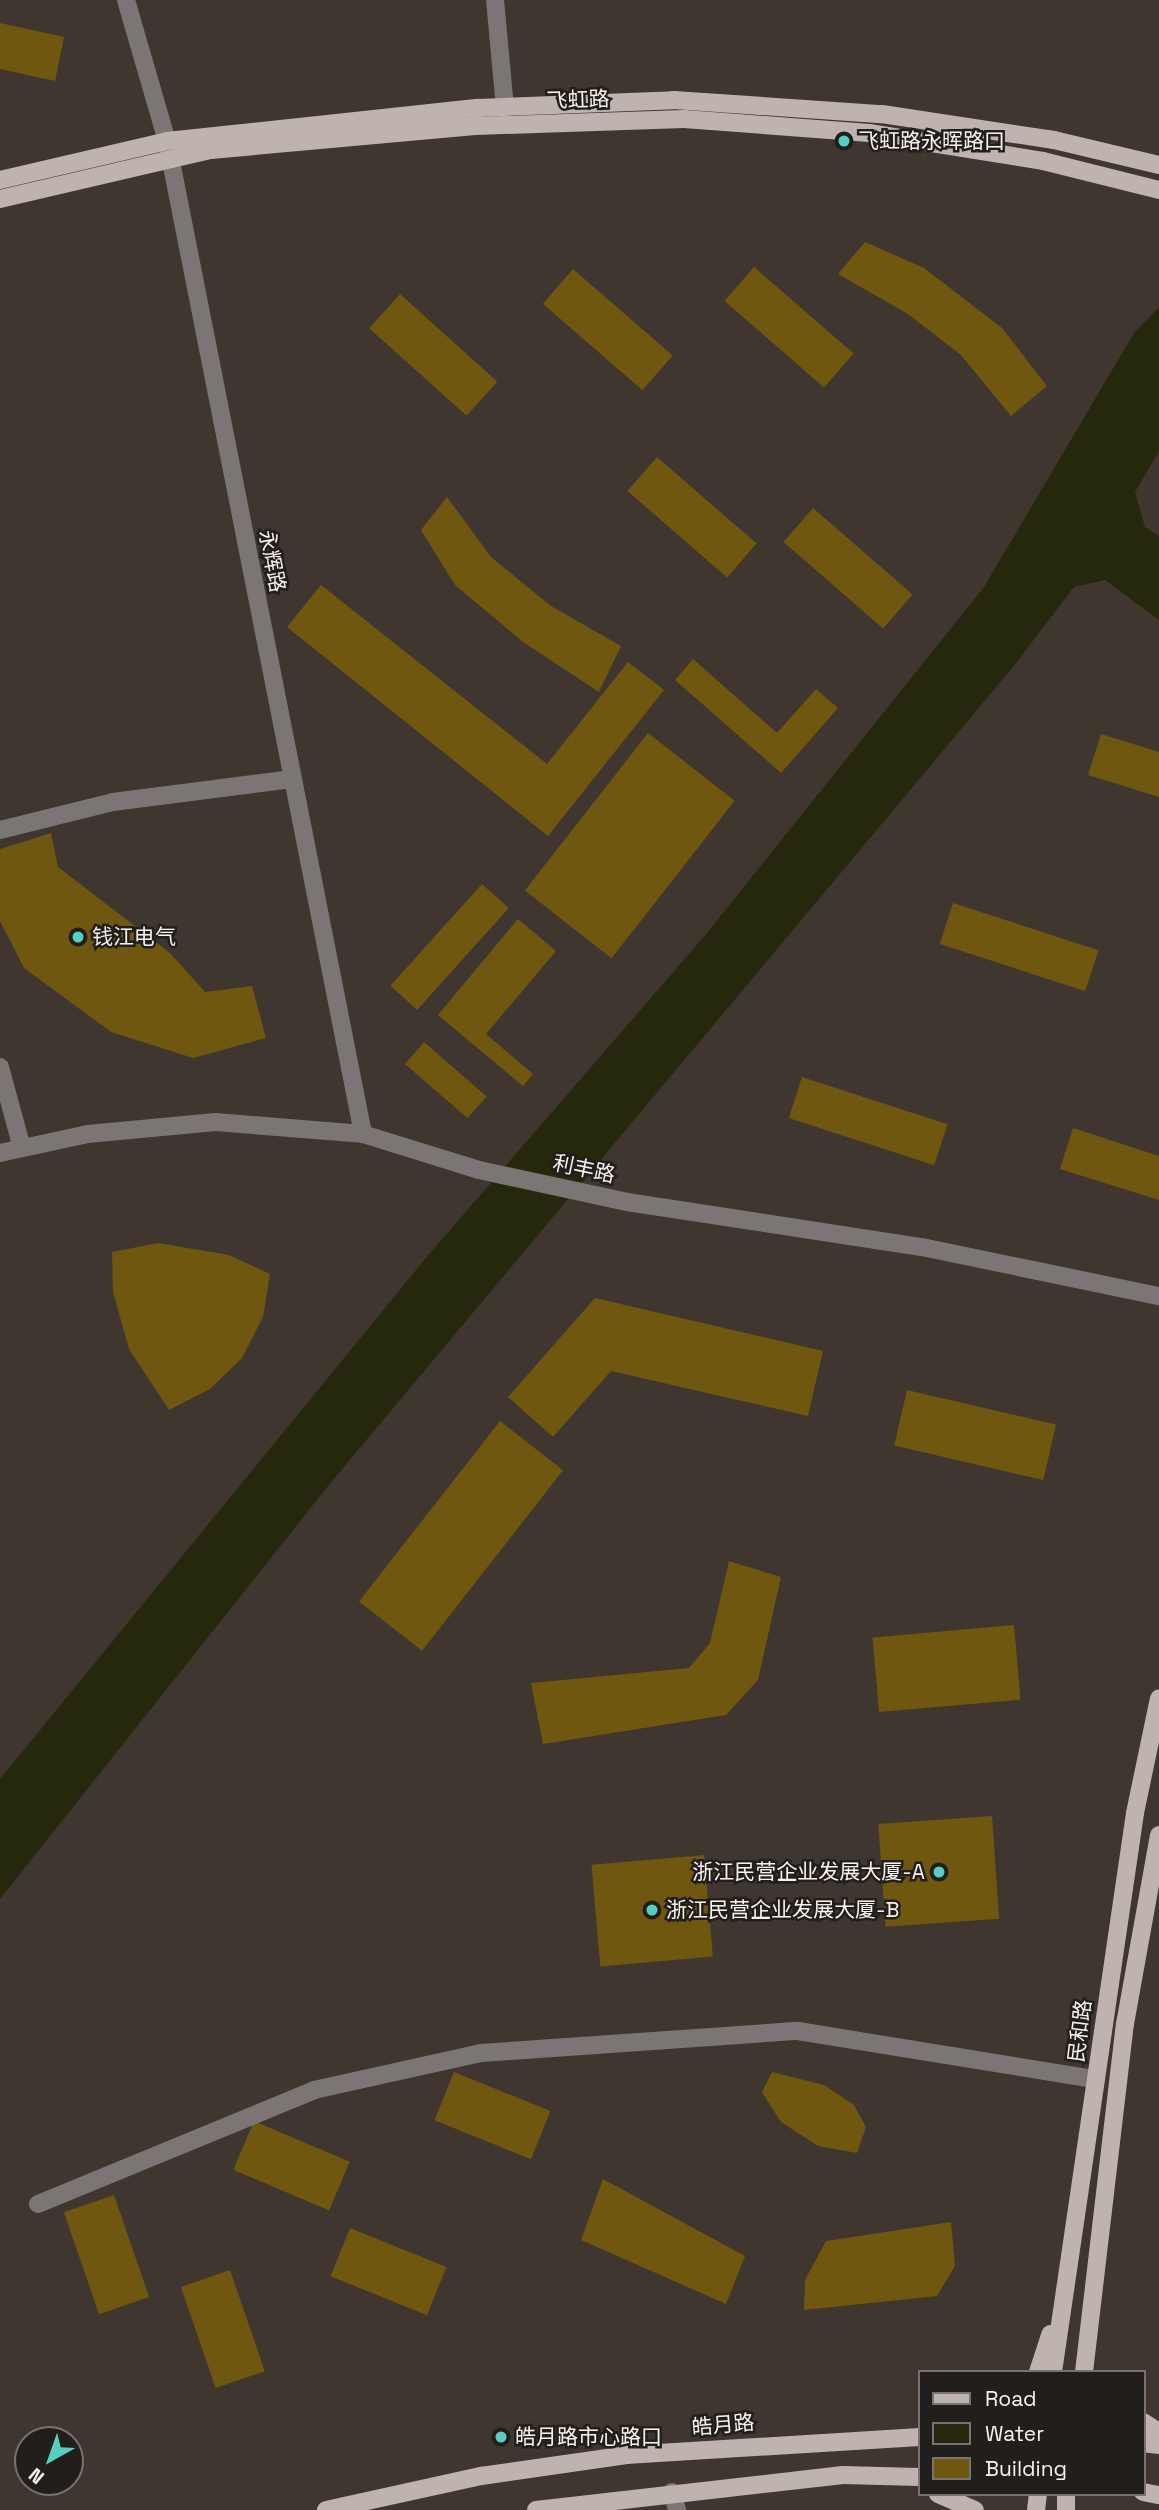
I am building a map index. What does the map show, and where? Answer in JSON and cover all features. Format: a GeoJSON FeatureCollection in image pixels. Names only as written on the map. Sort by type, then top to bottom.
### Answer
{"type":"FeatureCollection","features":[{"type":"Feature","properties":{"kind":"main road","name":"飞虹路"},"geometry":{"type":"LineString","coordinates":[[0,180],[167,141],[505,107],[674,100],[882,114],[1054,140],[1159,165]]}},
{"type":"Feature","properties":{"kind":"main road","name":"飞虹路"},"geometry":{"type":"LineString","coordinates":[[0,199],[211,150],[475,126],[684,119],[869,134],[1043,161],[1159,190]]}},
{"type":"Feature","properties":{"kind":"main road","name":"民和路"},"geometry":{"type":"LineString","coordinates":[[1053,2370],[1135,1813],[1159,1698]]}},
{"type":"Feature","properties":{"kind":"main road","name":"民和路"},"geometry":{"type":"LineString","coordinates":[[1084,2370],[1125,2024],[1159,1835]]}},
{"type":"Feature","properties":{"kind":"main road"},"geometry":{"type":"LineString","coordinates":[[1039,2370],[1063,2294]]}},
{"type":"Feature","properties":{"kind":"main road"},"geometry":{"type":"LineString","coordinates":[[1089,2321],[1090,2358],[1097,2370]]}},
{"type":"Feature","properties":{"kind":"main road","name":"皓月路"},"geometry":{"type":"LineString","coordinates":[[326,2510],[481,2476],[626,2455],[918,2437]]}},
{"type":"Feature","properties":{"kind":"main road"},"geometry":{"type":"LineString","coordinates":[[536,2510],[672,2491],[843,2475],[918,2476]]}},
{"type":"Feature","properties":{"kind":"main road"},"geometry":{"type":"LineString","coordinates":[[885,2476],[918,2488]]}},
{"type":"Feature","properties":{"kind":"main road"},"geometry":{"type":"LineString","coordinates":[[943,2496],[975,2510]]}},
{"type":"Feature","properties":{"kind":"street","name":"永辉路"},"geometry":{"type":"LineString","coordinates":[[126,0],[167,141],[168,160],[363,1134]]}},
{"type":"Feature","properties":{"kind":"street"},"geometry":{"type":"LineString","coordinates":[[495,0],[505,107]]}},
{"type":"Feature","properties":{"kind":"street"},"geometry":{"type":"LineString","coordinates":[[0,830],[113,802],[292,779]]}},
{"type":"Feature","properties":{"kind":"street"},"geometry":{"type":"LineString","coordinates":[[0,1067],[22,1148]]}},
{"type":"Feature","properties":{"kind":"street","name":"利丰路"},"geometry":{"type":"LineString","coordinates":[[0,1153],[88,1134],[215,1122],[363,1134],[479,1170],[627,1202],[922,1247],[1159,1296]]}},
{"type":"Feature","properties":{"kind":"street"},"geometry":{"type":"LineString","coordinates":[[38,2204],[314,2090],[481,2053],[798,2031],[1096,2080]]}},
{"type":"Feature","properties":{"kind":"street"},"geometry":{"type":"LineString","coordinates":[[672,2491],[677,2510]]}},
{"type":"Feature","properties":{"kind":"water"},"geometry":{"type":"Polygon","coordinates":[[[1159,307],[1159,451],[1135,492],[1145,527],[1159,536],[1159,620],[1105,580],[1074,587],[1013,667],[328,1486],[0,1899],[0,1779],[425,1259],[707,933],[984,587],[1134,333],[1159,307]]]}},
{"type":"Feature","properties":{"kind":"building"},"geometry":{"type":"Polygon","coordinates":[[[0,23],[64,37],[55,81],[0,69],[0,23]]]}},
{"type":"Feature","properties":{"kind":"building"},"geometry":{"type":"Polygon","coordinates":[[[865,242],[924,268],[1002,328],[1047,386],[1011,416],[961,355],[908,314],[838,274],[865,242]]]}},
{"type":"Feature","properties":{"kind":"building"},"geometry":{"type":"Polygon","coordinates":[[[754,267],[854,354],[824,388],[724,301],[754,267]]]}},
{"type":"Feature","properties":{"kind":"building"},"geometry":{"type":"Polygon","coordinates":[[[573,269],[673,356],[642,390],[543,304],[573,269]]]}},
{"type":"Feature","properties":{"kind":"building"},"geometry":{"type":"Polygon","coordinates":[[[400,294],[497,382],[467,416],[369,328],[400,294]]]}},
{"type":"Feature","properties":{"kind":"building"},"geometry":{"type":"Polygon","coordinates":[[[657,457],[757,544],[727,578],[627,491],[657,457]]]}},
{"type":"Feature","properties":{"kind":"building"},"geometry":{"type":"Polygon","coordinates":[[[447,497],[491,557],[551,606],[621,646],[599,692],[523,642],[455,585],[421,530],[447,497]]]}},
{"type":"Feature","properties":{"kind":"building"},"geometry":{"type":"Polygon","coordinates":[[[813,508],[913,595],[883,629],[783,542],[813,508]]]}},
{"type":"Feature","properties":{"kind":"building"},"geometry":{"type":"Polygon","coordinates":[[[321,585],[547,764],[628,662],[664,690],[548,836],[287,627],[321,585]]]}},
{"type":"Feature","properties":{"kind":"building"},"geometry":{"type":"Polygon","coordinates":[[[693,659],[777,733],[816,689],[838,708],[781,773],[675,680],[693,659]]]}},
{"type":"Feature","properties":{"kind":"building"},"geometry":{"type":"Polygon","coordinates":[[[648,733],[735,801],[612,958],[525,891],[648,733]]]}},
{"type":"Feature","properties":{"kind":"building"},"geometry":{"type":"Polygon","coordinates":[[[1101,734],[1159,752],[1159,797],[1088,775],[1101,734]]]}},
{"type":"Feature","properties":{"kind":"building","name":"钱江电气"},"geometry":{"type":"Polygon","coordinates":[[[51,833],[58,867],[170,953],[205,992],[252,986],[266,1038],[193,1058],[111,1032],[24,968],[0,921],[0,849],[51,833]]]}},
{"type":"Feature","properties":{"kind":"building"},"geometry":{"type":"Polygon","coordinates":[[[482,884],[509,908],[417,1010],[390,986],[482,884]]]}},
{"type":"Feature","properties":{"kind":"building"},"geometry":{"type":"Polygon","coordinates":[[[953,903],[1099,950],[1085,991],[940,944],[953,903]]]}},
{"type":"Feature","properties":{"kind":"building"},"geometry":{"type":"Polygon","coordinates":[[[518,919],[556,951],[486,1034],[533,1074],[523,1086],[438,1015],[518,919]]]}},
{"type":"Feature","properties":{"kind":"building"},"geometry":{"type":"Polygon","coordinates":[[[424,1042],[487,1096],[468,1118],[405,1064],[424,1042]]]}},
{"type":"Feature","properties":{"kind":"building"},"geometry":{"type":"Polygon","coordinates":[[[802,1077],[948,1124],[934,1165],[789,1118],[802,1077]]]}},
{"type":"Feature","properties":{"kind":"building"},"geometry":{"type":"Polygon","coordinates":[[[1073,1128],[1159,1156],[1159,1200],[1060,1169],[1073,1128]]]}},
{"type":"Feature","properties":{"kind":"building"},"geometry":{"type":"Polygon","coordinates":[[[158,1243],[229,1255],[270,1274],[263,1317],[242,1358],[210,1389],[169,1410],[129,1349],[113,1292],[112,1252],[158,1243]]]}},
{"type":"Feature","properties":{"kind":"building"},"geometry":{"type":"Polygon","coordinates":[[[595,1298],[823,1351],[808,1416],[611,1371],[553,1437],[508,1397],[595,1298]]]}},
{"type":"Feature","properties":{"kind":"building"},"geometry":{"type":"Polygon","coordinates":[[[907,1390],[1056,1424],[1043,1480],[894,1446],[907,1390]]]}},
{"type":"Feature","properties":{"kind":"building"},"geometry":{"type":"Polygon","coordinates":[[[500,1421],[563,1470],[422,1651],[359,1601],[500,1421]]]}},
{"type":"Feature","properties":{"kind":"building"},"geometry":{"type":"Polygon","coordinates":[[[729,1561],[781,1577],[758,1680],[726,1715],[543,1744],[531,1683],[689,1668],[710,1643],[729,1561]]]}},
{"type":"Feature","properties":{"kind":"building"},"geometry":{"type":"Polygon","coordinates":[[[1014,1625],[1021,1700],[879,1712],[873,1637],[1014,1625]]]}},
{"type":"Feature","properties":{"kind":"building","name":"浙江民营企业发展大厦-A"},"geometry":{"type":"Polygon","coordinates":[[[992,1816],[999,1919],[885,1927],[878,1824],[992,1816]]]}},
{"type":"Feature","properties":{"kind":"building","name":"浙江民营企业发展大厦-B"},"geometry":{"type":"Polygon","coordinates":[[[704,1855],[713,1957],[600,1966],[591,1865],[704,1855]]]}},
{"type":"Feature","properties":{"kind":"building"},"geometry":{"type":"Polygon","coordinates":[[[454,2072],[550,2111],[531,2159],[435,2120],[454,2072]]]}},
{"type":"Feature","properties":{"kind":"building"},"geometry":{"type":"Polygon","coordinates":[[[772,2072],[824,2085],[854,2105],[866,2127],[857,2153],[818,2146],[781,2122],[762,2092],[772,2072]]]}},
{"type":"Feature","properties":{"kind":"building"},"geometry":{"type":"Polygon","coordinates":[[[254,2121],[350,2162],[329,2210],[233,2170],[254,2121]]]}},
{"type":"Feature","properties":{"kind":"building"},"geometry":{"type":"Polygon","coordinates":[[[603,2179],[745,2256],[726,2304],[581,2240],[603,2179]]]}},
{"type":"Feature","properties":{"kind":"building"},"geometry":{"type":"Polygon","coordinates":[[[114,2195],[149,2297],[99,2314],[64,2212],[114,2195]]]}},
{"type":"Feature","properties":{"kind":"building"},"geometry":{"type":"Polygon","coordinates":[[[951,2222],[955,2266],[937,2296],[804,2310],[805,2280],[826,2241],[951,2222]]]}},
{"type":"Feature","properties":{"kind":"building"},"geometry":{"type":"Polygon","coordinates":[[[350,2228],[446,2267],[427,2315],[331,2276],[350,2228]]]}},
{"type":"Feature","properties":{"kind":"building"},"geometry":{"type":"Polygon","coordinates":[[[230,2270],[265,2371],[216,2388],[181,2287],[230,2270]]]}},
{"type":"Feature","properties":{"kind":"place","name":"飞虹路永晖路口"},"geometry":{"type":"Point","coordinates":[844,141]}},
{"type":"Feature","properties":{"kind":"place","name":"钱江电气"},"geometry":{"type":"Point","coordinates":[78,937]}},
{"type":"Feature","properties":{"kind":"place","name":"浙江民营企业发展大厦-A"},"geometry":{"type":"Point","coordinates":[939,1872]}},
{"type":"Feature","properties":{"kind":"place","name":"浙江民营企业发展大厦-B"},"geometry":{"type":"Point","coordinates":[652,1910]}},
{"type":"Feature","properties":{"kind":"place","name":"皓月路市心路口"},"geometry":{"type":"Point","coordinates":[501,2437]}}]}
